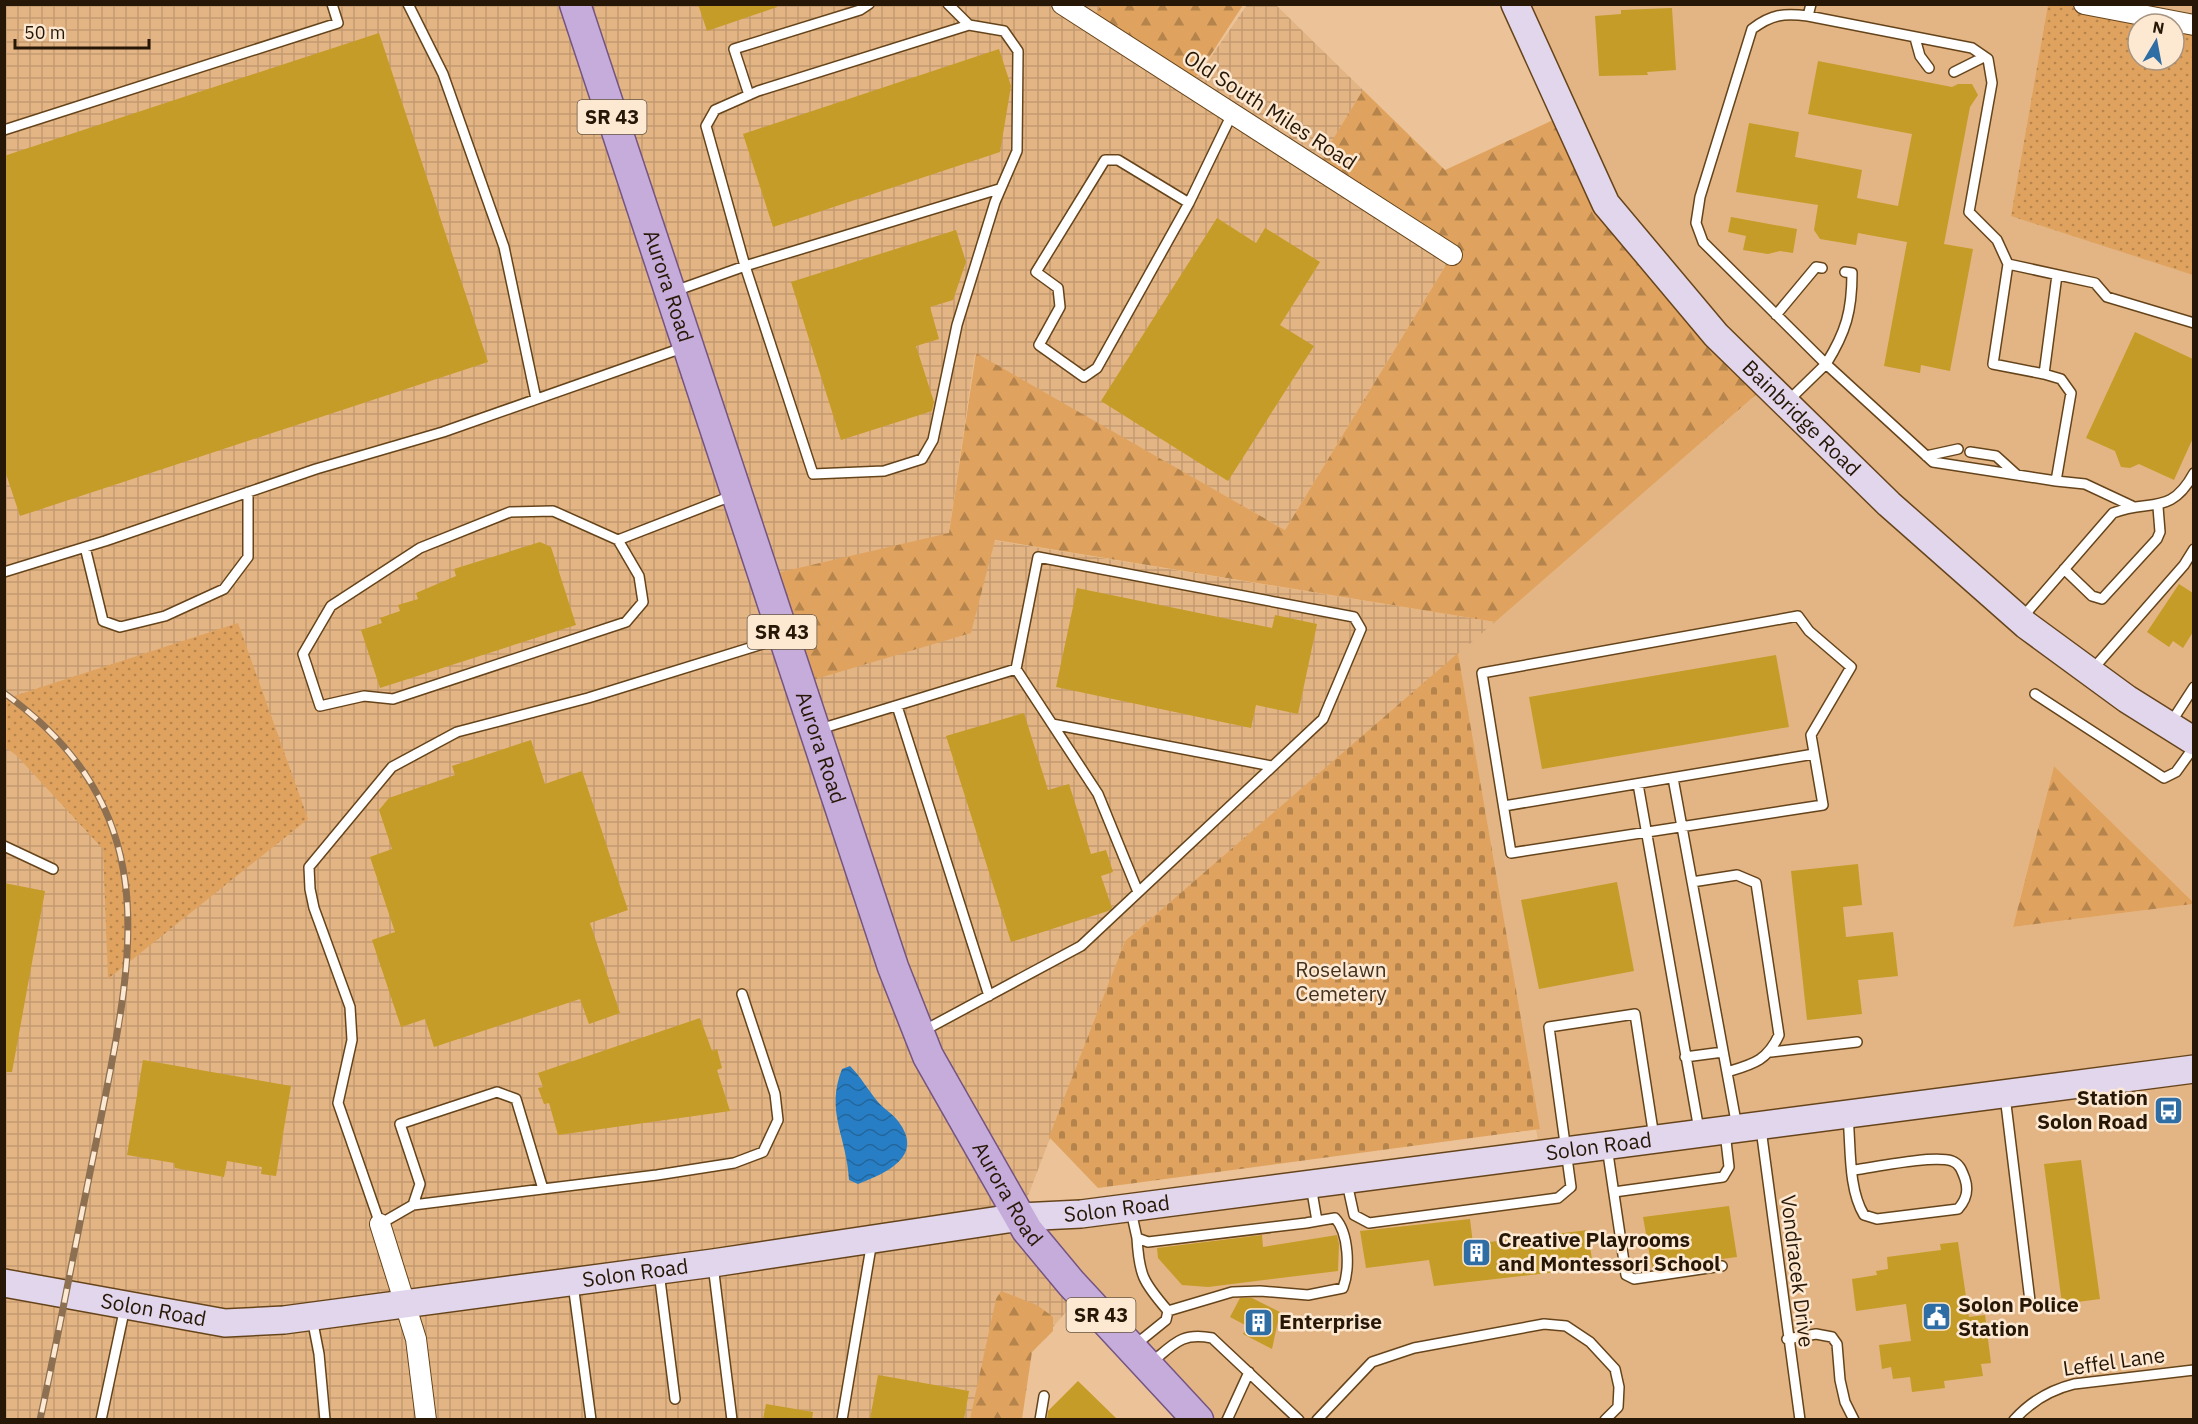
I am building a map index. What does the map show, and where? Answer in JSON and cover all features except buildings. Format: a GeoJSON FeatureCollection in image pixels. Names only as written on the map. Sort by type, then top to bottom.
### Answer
{"type":"FeatureCollection","features":[{"type":"Feature","properties":{"kind":"main road","name":"Aurora Road"},"geometry":{"type":"LineString","coordinates":[[575,4],[893,967],[919,1033],[951,1098],[1020,1217],[1071,1283],[1198,1419]]}},
{"type":"Feature","properties":{"kind":"street","name":"Old South Miles Road"},"geometry":{"type":"LineString","coordinates":[[1062,4],[1452,255]]}},
{"type":"Feature","properties":{"kind":"street","name":"Bainbridge Road"},"geometry":{"type":"LineString","coordinates":[[1515,4],[1605,204],[1716,335],[1889,504],[2020,619],[2091,672],[2193,741]]}},
{"type":"Feature","properties":{"kind":"street"},"geometry":{"type":"LineString","coordinates":[[2084,4],[2193,25]]}},
{"type":"Feature","properties":{"kind":"street","name":"Solon Road"},"geometry":{"type":"LineString","coordinates":[[5,1287],[225,1323],[284,1320],[713,1263],[1020,1217],[1081,1214],[1130,1208],[2193,1069]]}},
{"type":"Feature","properties":{"kind":"street"},"geometry":{"type":"LineString","coordinates":[[380,1224],[407,1304],[416,1340],[426,1419]]}},
{"type":"Feature","properties":{"kind":"lane"},"geometry":{"type":"LineString","coordinates":[[4,130],[338,23],[332,4]]}},
{"type":"Feature","properties":{"kind":"lane"},"geometry":{"type":"LineString","coordinates":[[408,4],[443,74],[504,247],[536,399]]}},
{"type":"Feature","properties":{"kind":"lane"},"geometry":{"type":"LineString","coordinates":[[749,95],[734,49],[860,10],[869,4]]}},
{"type":"Feature","properties":{"kind":"lane"},"geometry":{"type":"LineString","coordinates":[[948,4],[969,25]]}},
{"type":"Feature","properties":{"kind":"lane"},"geometry":{"type":"LineString","coordinates":[[1808,16],[1810,4]]}},
{"type":"Feature","properties":{"kind":"lane"},"geometry":{"type":"LineString","coordinates":[[2056,481],[2071,393],[2061,379],[1993,364],[2008,264],[1997,240],[1969,212],[1992,83],[1988,59],[1972,48],[1808,16],[1789,14],[1768,17],[1752,29],[1700,197],[1696,223],[1703,242],[1826,364],[1933,462],[2018,476],[2056,481],[2085,484],[2132,506]]}},
{"type":"Feature","properties":{"kind":"lane"},"geometry":{"type":"LineString","coordinates":[[969,25],[1004,31],[1018,51],[1017,151],[999,189],[957,325],[933,440],[922,459],[894,468],[813,474],[745,266],[706,126],[715,110],[749,95],[969,25]]}},
{"type":"Feature","properties":{"kind":"lane"},"geometry":{"type":"LineString","coordinates":[[1915,38],[1920,56],[1929,68]]}},
{"type":"Feature","properties":{"kind":"lane"},"geometry":{"type":"LineString","coordinates":[[1954,72],[1984,57]]}},
{"type":"Feature","properties":{"kind":"lane"},"geometry":{"type":"LineString","coordinates":[[1189,203],[1118,160],[1105,160],[1036,273],[1058,288],[1060,307],[1039,345],[1084,377],[1097,368],[1189,203],[1232,114]]}},
{"type":"Feature","properties":{"kind":"lane"},"geometry":{"type":"LineString","coordinates":[[670,293],[745,266],[999,189]]}},
{"type":"Feature","properties":{"kind":"lane"},"geometry":{"type":"LineString","coordinates":[[2008,264],[2095,283],[2107,297],[2193,323]]}},
{"type":"Feature","properties":{"kind":"lane"},"geometry":{"type":"LineString","coordinates":[[1776,315],[1816,267],[1822,268]]}},
{"type":"Feature","properties":{"kind":"lane"},"geometry":{"type":"LineString","coordinates":[[1786,404],[1826,364],[1842,338],[1852,303],[1852,273],[1845,272]]}},
{"type":"Feature","properties":{"kind":"lane"},"geometry":{"type":"LineString","coordinates":[[2044,374],[2057,275]]}},
{"type":"Feature","properties":{"kind":"lane"},"geometry":{"type":"LineString","coordinates":[[4,572],[248,492],[443,432],[688,346]]}},
{"type":"Feature","properties":{"kind":"lane"},"geometry":{"type":"LineString","coordinates":[[1926,456],[1958,449]]}},
{"type":"Feature","properties":{"kind":"lane"},"geometry":{"type":"LineString","coordinates":[[1970,452],[1996,456],[2018,476]]}},
{"type":"Feature","properties":{"kind":"lane"},"geometry":{"type":"LineString","coordinates":[[2020,619],[2113,513],[2132,506],[2158,507],[2182,492],[2193,473]]}},
{"type":"Feature","properties":{"kind":"lane"},"geometry":{"type":"LineString","coordinates":[[85,547],[104,621],[120,627],[165,616],[224,589],[248,557],[248,492]]}},
{"type":"Feature","properties":{"kind":"lane"},"geometry":{"type":"LineString","coordinates":[[618,540],[639,576],[643,602],[626,622],[393,699],[364,696],[320,706],[303,654],[331,606],[420,548],[510,512],[553,511],[618,540],[737,494]]}},
{"type":"Feature","properties":{"kind":"lane"},"geometry":{"type":"LineString","coordinates":[[2064,569],[2092,596],[2102,599],[2157,540],[2160,532],[2158,507]]}},
{"type":"Feature","properties":{"kind":"lane"},"geometry":{"type":"LineString","coordinates":[[2091,672],[2184,565],[2193,549]]}},
{"type":"Feature","properties":{"kind":"lane"},"geometry":{"type":"LineString","coordinates":[[919,1033],[1081,945],[1138,892],[1272,766],[1323,719],[1361,629],[1354,617],[1038,557],[1016,669],[1098,794],[1138,892]]}},
{"type":"Feature","properties":{"kind":"lane"},"geometry":{"type":"LineString","coordinates":[[1798,616],[1809,631],[1851,667],[1811,735],[1814,754],[1822,805],[1646,834],[1511,853],[1482,673],[1798,616]]}},
{"type":"Feature","properties":{"kind":"lane"},"geometry":{"type":"LineString","coordinates":[[742,994],[774,1094],[778,1120],[763,1152],[734,1163],[413,1205],[380,1224],[338,1103],[352,1040],[350,1007],[314,909],[309,867],[392,767],[457,732],[588,698],[784,637]]}},
{"type":"Feature","properties":{"kind":"lane"},"geometry":{"type":"LineString","coordinates":[[815,731],[1016,669]]}},
{"type":"Feature","properties":{"kind":"lane"},"geometry":{"type":"LineString","coordinates":[[2169,726],[2193,687]]}},
{"type":"Feature","properties":{"kind":"lane"},"geometry":{"type":"LineString","coordinates":[[2035,694],[2164,778],[2176,772],[2193,747]]}},
{"type":"Feature","properties":{"kind":"lane"},"geometry":{"type":"LineString","coordinates":[[897,706],[989,996]]}},
{"type":"Feature","properties":{"kind":"lane"},"geometry":{"type":"LineString","coordinates":[[1052,724],[1272,766]]}},
{"type":"Feature","properties":{"kind":"lane"},"geometry":{"type":"LineString","coordinates":[[1504,806],[1814,754]]}},
{"type":"Feature","properties":{"kind":"lane"},"geometry":{"type":"LineString","coordinates":[[1614,1192],[1723,1177],[1729,1167],[1727,1072],[1673,778]]}},
{"type":"Feature","properties":{"kind":"lane"},"geometry":{"type":"LineString","coordinates":[[1638,784],[1685,1057],[1730,1129]]}},
{"type":"Feature","properties":{"kind":"lane"},"geometry":{"type":"LineString","coordinates":[[4,846],[53,869]]}},
{"type":"Feature","properties":{"kind":"lane"},"geometry":{"type":"LineString","coordinates":[[1692,882],[1737,875],[1756,883],[1779,1035],[1771,1052]]}},
{"type":"Feature","properties":{"kind":"lane"},"geometry":{"type":"LineString","coordinates":[[1347,1179],[1354,1215],[1369,1223],[1558,1198],[1571,1187],[1549,1027],[1635,1014],[1654,1140]]}},
{"type":"Feature","properties":{"kind":"lane"},"geometry":{"type":"LineString","coordinates":[[1727,1072],[1754,1064],[1771,1052],[1857,1042]]}},
{"type":"Feature","properties":{"kind":"lane"},"geometry":{"type":"LineString","coordinates":[[1685,1057],[1723,1052]]}},
{"type":"Feature","properties":{"kind":"lane"},"geometry":{"type":"LineString","coordinates":[[413,1205],[420,1184],[400,1124],[497,1092],[516,1099],[543,1189]]}},
{"type":"Feature","properties":{"kind":"lane"},"geometry":{"type":"LineString","coordinates":[[2005,1094],[2030,1301]]}},
{"type":"Feature","properties":{"kind":"lane"},"geometry":{"type":"LineString","coordinates":[[1848,1114],[1857,1203],[1864,1215],[1877,1219],[1958,1209],[1965,1202],[1967,1186],[1961,1168],[1953,1161],[1934,1160],[1854,1170]]}},
{"type":"Feature","properties":{"kind":"lane","name":"Vondracek Drive"},"geometry":{"type":"LineString","coordinates":[[1730,1129],[1787,1339],[1800,1419]]}},
{"type":"Feature","properties":{"kind":"lane"},"geometry":{"type":"LineString","coordinates":[[1607,1145],[1626,1275],[1634,1279],[1722,1266]]}},
{"type":"Feature","properties":{"kind":"lane"},"geometry":{"type":"LineString","coordinates":[[1311,1184],[1317,1221]]}},
{"type":"Feature","properties":{"kind":"lane"},"geometry":{"type":"LineString","coordinates":[[1130,1208],[1137,1238],[1139,1270],[1152,1292],[1168,1311]]}},
{"type":"Feature","properties":{"kind":"lane"},"geometry":{"type":"LineString","coordinates":[[1137,1238],[1148,1242],[1335,1218],[1343,1226],[1348,1275],[1343,1288],[1308,1295],[1260,1291],[1232,1292],[1168,1311]]}},
{"type":"Feature","properties":{"kind":"lane"},"geometry":{"type":"LineString","coordinates":[[842,1419],[873,1239]]}},
{"type":"Feature","properties":{"kind":"lane"},"geometry":{"type":"LineString","coordinates":[[713,1263],[732,1419]]}},
{"type":"Feature","properties":{"kind":"lane"},"geometry":{"type":"LineString","coordinates":[[659,1270],[675,1399]]}},
{"type":"Feature","properties":{"kind":"lane"},"geometry":{"type":"LineString","coordinates":[[573,1281],[591,1419]]}},
{"type":"Feature","properties":{"kind":"lane"},"geometry":{"type":"LineString","coordinates":[[101,1419],[125,1305]]}},
{"type":"Feature","properties":{"kind":"lane"},"geometry":{"type":"LineString","coordinates":[[1140,1357],[1166,1320],[1168,1311]]}},
{"type":"Feature","properties":{"kind":"lane"},"geometry":{"type":"LineString","coordinates":[[312,1315],[319,1354],[325,1419]]}},
{"type":"Feature","properties":{"kind":"lane"},"geometry":{"type":"LineString","coordinates":[[1317,1419],[1372,1362],[1414,1348],[1544,1324],[1566,1326],[1590,1342],[1614,1369],[1619,1387],[1618,1407],[1605,1419]]}},
{"type":"Feature","properties":{"kind":"lane"},"geometry":{"type":"LineString","coordinates":[[1140,1357],[1194,1334],[1212,1338],[1299,1419]]}},
{"type":"Feature","properties":{"kind":"lane"},"geometry":{"type":"LineString","coordinates":[[1787,1339],[1816,1334],[1832,1336],[1838,1344],[1840,1380],[1845,1402],[1854,1419]]}},
{"type":"Feature","properties":{"kind":"lane","name":"Leffel Lane"},"geometry":{"type":"LineString","coordinates":[[2014,1419],[2040,1397],[2057,1388],[2193,1370]]}},
{"type":"Feature","properties":{"kind":"lane"},"geometry":{"type":"LineString","coordinates":[[1227,1419],[1249,1372]]}},
{"type":"Feature","properties":{"kind":"lane"},"geometry":{"type":"LineString","coordinates":[[1040,1419],[1044,1396]]}},
{"type":"Feature","properties":{"kind":"shaded area"},"geometry":{"type":"Polygon","coordinates":[[[5,5],[1101,5],[1090,22],[1190,87],[1247,5],[1276,5],[1363,90],[1316,168],[1452,255],[1285,530],[975,354],[949,533],[1495,622],[1125,941],[1020,1217],[1081,1294],[1032,1352],[998,1419],[5,1420],[5,5]]]}},
{"type":"Feature","properties":{"kind":"shaded area"},"geometry":{"type":"Polygon","coordinates":[[[1515,5],[2193,5],[2193,902],[2054,766],[2013,927],[2193,904],[2193,1419],[1198,1419],[1027,1230],[1540,1153],[1458,653],[1766,385],[1606,204],[1515,5]]]}},
{"type":"Feature","properties":{"kind":"green space"},"geometry":{"type":"Polygon","coordinates":[[[1101,5],[1243,5],[1190,87],[1090,22],[1101,5]]]}},
{"type":"Feature","properties":{"kind":"green space"},"geometry":{"type":"Polygon","coordinates":[[[2048,5],[2084,5],[2126,13],[2126,72],[2186,72],[2186,24],[2193,25],[2193,275],[2011,216],[2048,5]]]}},
{"type":"Feature","properties":{"kind":"green space"},"geometry":{"type":"Polygon","coordinates":[[[1363,90],[1445,170],[1566,114],[1606,204],[1767,385],[1495,622],[995,540],[971,633],[799,684],[764,576],[949,533],[976,353],[1285,530],[1452,255],[1316,167],[1363,90]]]}},
{"type":"Feature","properties":{"kind":"green space"},"geometry":{"type":"Polygon","coordinates":[[[238,623],[308,819],[108,979],[103,849],[16,755],[5,747],[5,699],[238,623]]]}},
{"type":"Feature","properties":{"kind":"green space","name":"Roselawn Cemetery"},"geometry":{"type":"Polygon","coordinates":[[[1458,653],[1540,1129],[1098,1188],[1049,1137],[1125,941],[1458,653]]]}},
{"type":"Feature","properties":{"kind":"green space"},"geometry":{"type":"Polygon","coordinates":[[[2054,766],[2193,902],[2193,904],[2013,927],[2054,766]]]}},
{"type":"Feature","properties":{"kind":"green space"},"geometry":{"type":"Polygon","coordinates":[[[1001,1291],[1037,1305],[1053,1317],[1053,1331],[1032,1352],[1022,1419],[970,1419],[996,1299],[1001,1291]]]}},
{"type":"Feature","properties":{"kind":"water"},"geometry":{"type":"Polygon","coordinates":[[[850,1066],[878,1102],[898,1121],[905,1133],[907,1144],[905,1153],[899,1162],[858,1184],[849,1180],[836,1112],[837,1084],[842,1069],[850,1066]]]}},
{"type":"Feature","properties":{"kind":"railway"},"geometry":{"type":"LineString","coordinates":[[4,693],[58,740],[95,791],[117,843],[127,898],[127,956],[120,1016],[40,1420]]}},
{"type":"Feature","properties":{"kind":"place","name":"Station Solon Road"},"geometry":{"type":"Point","coordinates":[2169,1110]}},
{"type":"Feature","properties":{"kind":"place","name":"Creative Playrooms and Montessori School"},"geometry":{"type":"Point","coordinates":[1477,1252]}},
{"type":"Feature","properties":{"kind":"place","name":"Solon Police Station"},"geometry":{"type":"Point","coordinates":[1937,1317]}},
{"type":"Feature","properties":{"kind":"place","name":"Enterprise"},"geometry":{"type":"Point","coordinates":[1258,1322]}}]}
